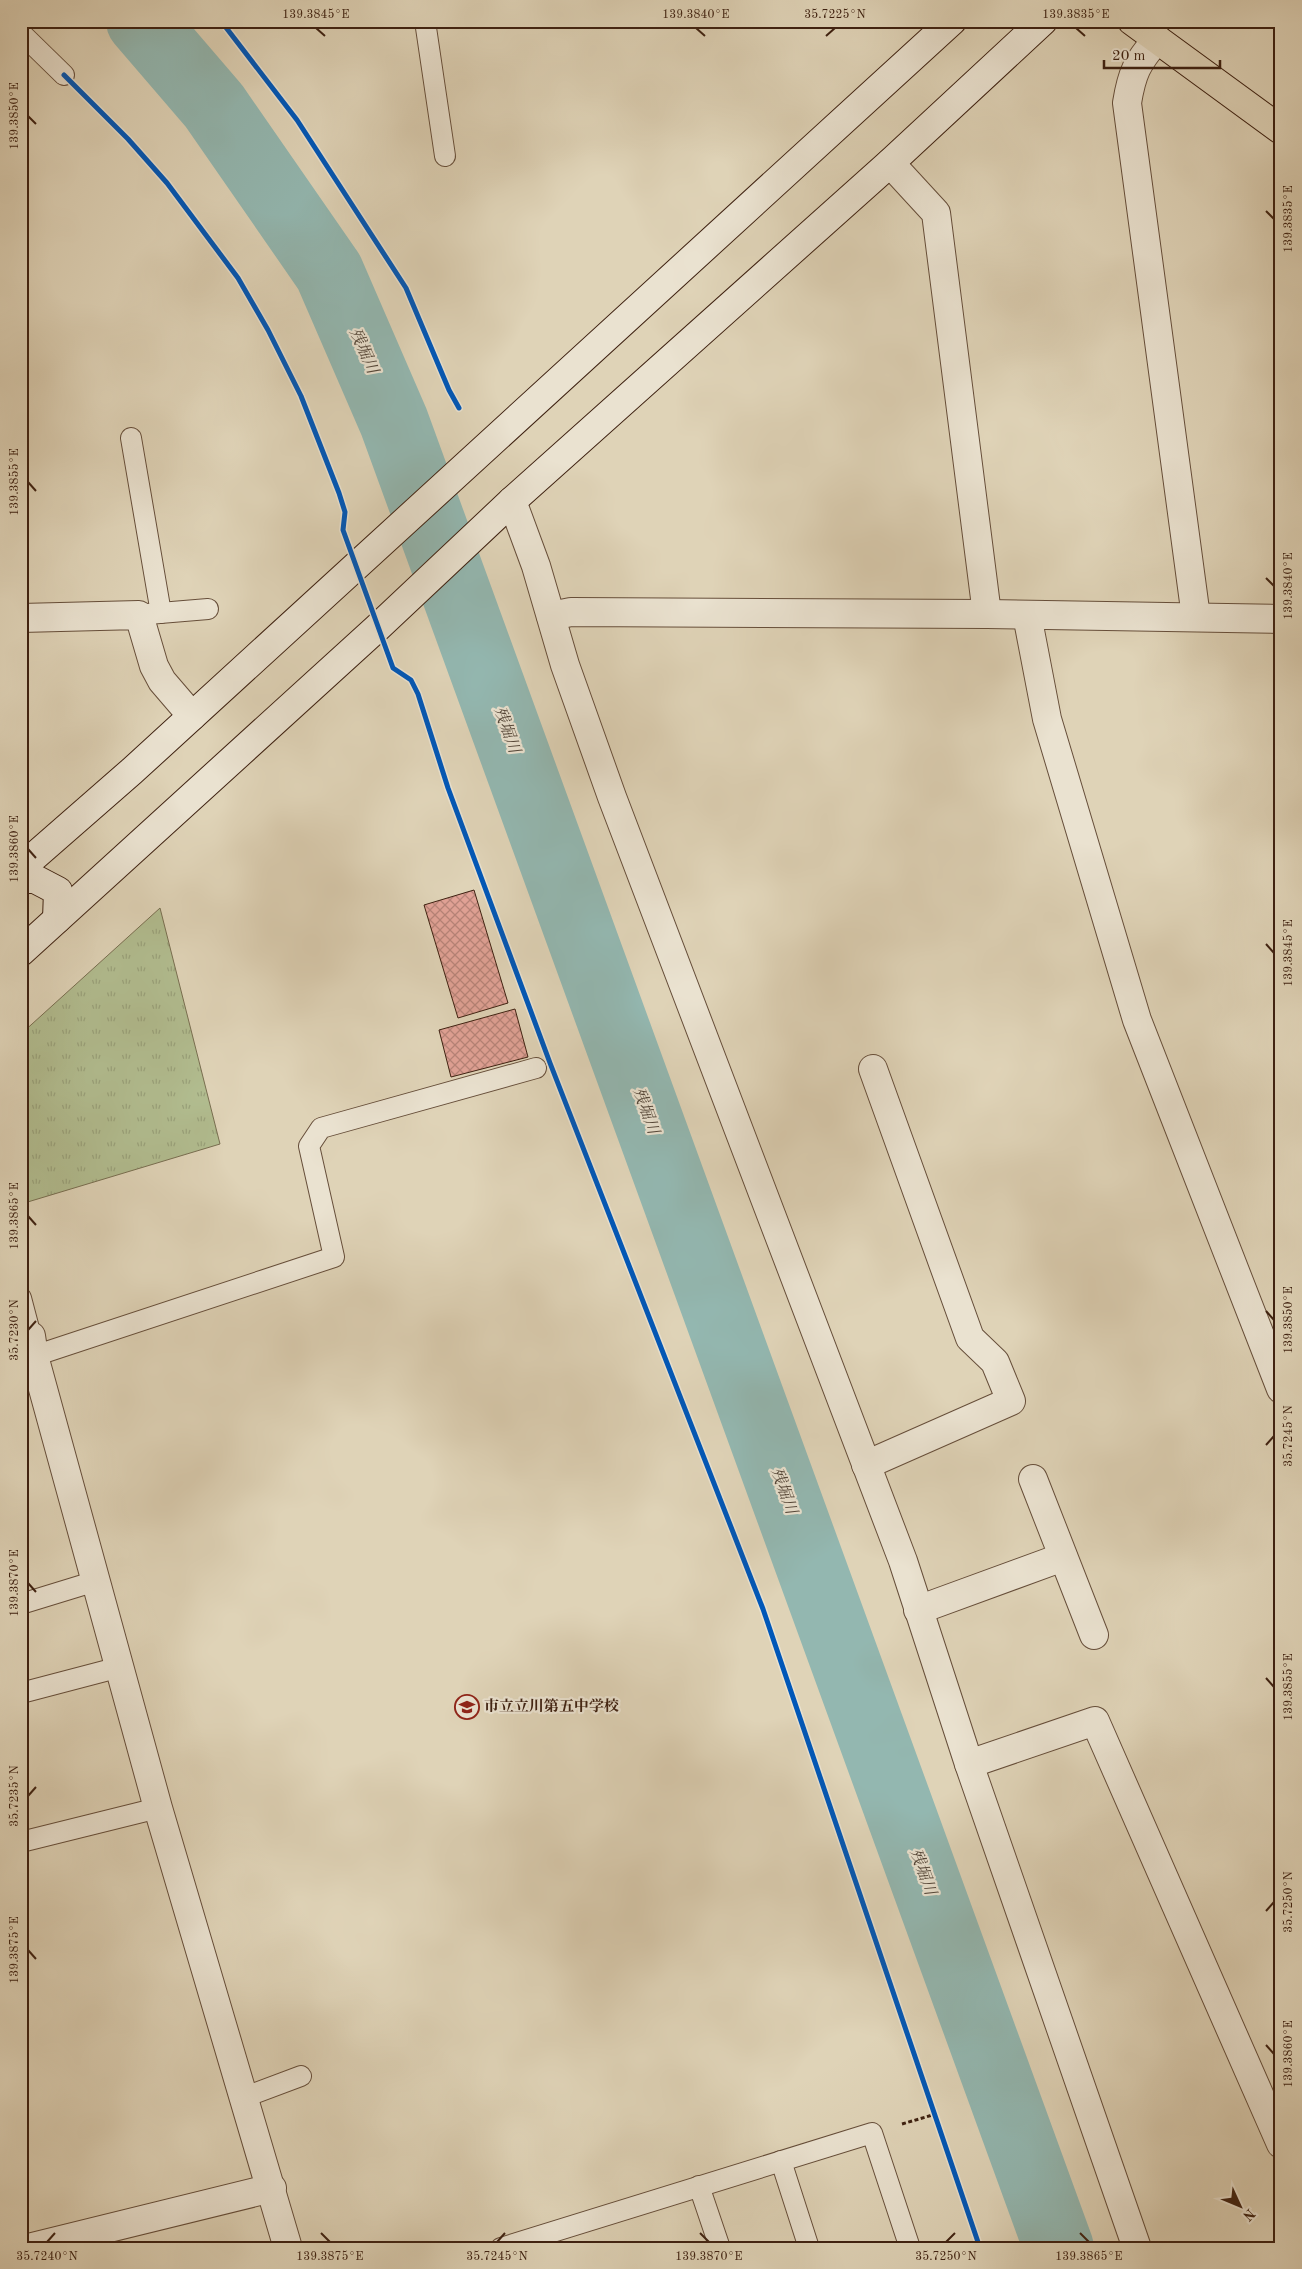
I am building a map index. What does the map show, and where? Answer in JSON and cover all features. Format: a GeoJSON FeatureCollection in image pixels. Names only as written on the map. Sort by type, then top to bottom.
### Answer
{"type":"FeatureCollection","features":[{"type":"Feature","properties":{"kind":"main road"},"geometry":{"type":"LineString","coordinates":[[1132,21],[1281,130]]}},
{"type":"Feature","properties":{"kind":"street"},"geometry":{"type":"LineString","coordinates":[[21,868],[132,771],[952,21]]}},
{"type":"Feature","properties":{"kind":"street"},"geometry":{"type":"LineString","coordinates":[[21,952],[399,608],[512,501],[890,163],[1044,21]]}},
{"type":"Feature","properties":{"kind":"street"},"geometry":{"type":"LineString","coordinates":[[1157,39],[1145,54],[1132,76],[1128,103],[1196,617]]}},
{"type":"Feature","properties":{"kind":"street"},"geometry":{"type":"LineString","coordinates":[[890,163],[936,213],[987,614]]}},
{"type":"Feature","properties":{"kind":"street"},"geometry":{"type":"LineString","coordinates":[[512,501],[536,566],[565,665],[612,797],[903,1561],[969,1764],[1137,2248]]}},
{"type":"Feature","properties":{"kind":"street"},"geometry":{"type":"LineString","coordinates":[[551,616],[571,612],[987,614],[1281,618]]}},
{"type":"Feature","properties":{"kind":"street"},"geometry":{"type":"LineString","coordinates":[[21,618],[150,614],[154,666],[162,681],[192,716]]}},
{"type":"Feature","properties":{"kind":"street"},"geometry":{"type":"LineString","coordinates":[[1028,615],[1047,719],[1137,1020],[1281,1389]]}},
{"type":"Feature","properties":{"kind":"street"},"geometry":{"type":"LineString","coordinates":[[21,879],[34,879],[58,891],[57,918]]}},
{"type":"Feature","properties":{"kind":"street"},"geometry":{"type":"LineString","coordinates":[[866,1465],[1011,1401],[995,1362],[970,1338],[873,1069]]}},
{"type":"Feature","properties":{"kind":"street"},"geometry":{"type":"LineString","coordinates":[[29,1343],[158,1808],[272,2188],[288,2248]]}},
{"type":"Feature","properties":{"kind":"street"},"geometry":{"type":"LineString","coordinates":[[1033,1479],[1094,1635]]}},
{"type":"Feature","properties":{"kind":"street"},"geometry":{"type":"LineString","coordinates":[[918,1610],[1063,1557]]}},
{"type":"Feature","properties":{"kind":"street"},"geometry":{"type":"LineString","coordinates":[[969,1764],[1095,1721],[1281,2144]]}},
{"type":"Feature","properties":{"kind":"street"},"geometry":{"type":"LineString","coordinates":[[28,2248],[97,2240],[272,2188]]}},
{"type":"Feature","properties":{"kind":"lane"},"geometry":{"type":"LineString","coordinates":[[425,21],[446,156]]}},
{"type":"Feature","properties":{"kind":"lane"},"geometry":{"type":"LineString","coordinates":[[21,33],[64,75]]}},
{"type":"Feature","properties":{"kind":"lane"},"geometry":{"type":"LineString","coordinates":[[131,438],[150,614],[208,609]]}},
{"type":"Feature","properties":{"kind":"lane"},"geometry":{"type":"LineString","coordinates":[[21,1298],[29,1343],[334,1258],[309,1146],[321,1128],[536,1068]]}},
{"type":"Feature","properties":{"kind":"lane"},"geometry":{"type":"LineString","coordinates":[[21,1604],[96,1581]]}},
{"type":"Feature","properties":{"kind":"lane"},"geometry":{"type":"LineString","coordinates":[[21,1693],[120,1667]]}},
{"type":"Feature","properties":{"kind":"lane"},"geometry":{"type":"LineString","coordinates":[[21,1842],[158,1808]]}},
{"type":"Feature","properties":{"kind":"lane"},"geometry":{"type":"LineString","coordinates":[[245,2097],[301,2076]]}},
{"type":"Feature","properties":{"kind":"lane"},"geometry":{"type":"LineString","coordinates":[[501,2248],[872,2133],[910,2248]]}},
{"type":"Feature","properties":{"kind":"lane"},"geometry":{"type":"LineString","coordinates":[[781,2161],[809,2248]]}},
{"type":"Feature","properties":{"kind":"lane"},"geometry":{"type":"LineString","coordinates":[[699,2186],[720,2248]]}},
{"type":"Feature","properties":{"kind":"path"},"geometry":{"type":"LineString","coordinates":[[932,2104],[939,2123]]}},
{"type":"Feature","properties":{"kind":"path"},"geometry":{"type":"LineString","coordinates":[[872,2133],[936,2114]]}},
{"type":"Feature","properties":{"kind":"green space"},"geometry":{"type":"Polygon","coordinates":[[[160,908],[220,1144],[21,1204],[21,1034],[160,908]]]}},
{"type":"Feature","properties":{"kind":"building"},"geometry":{"type":"Polygon","coordinates":[[[474,890],[508,1003],[458,1018],[424,905],[474,890]]]}},
{"type":"Feature","properties":{"kind":"building"},"geometry":{"type":"Polygon","coordinates":[[[515,1009],[528,1057],[451,1077],[439,1030],[515,1009]]]}},
{"type":"Feature","properties":{"kind":"waterway","name":"残堀川"},"geometry":{"type":"LineString","coordinates":[[141,21],[214,106],[329,272],[394,422],[1059,2248]]}},
{"type":"Feature","properties":{"kind":"cycle path"},"geometry":{"type":"LineString","coordinates":[[221,21],[297,120],[406,288],[449,390],[459,408]]}},
{"type":"Feature","properties":{"kind":"cycle path"},"geometry":{"type":"LineString","coordinates":[[64,75],[128,139],[167,183],[238,278],[268,330],[301,396],[339,493],[345,512],[343,530],[393,668],[411,680],[418,694],[448,788],[550,1063],[763,1609],[980,2248]]}},
{"type":"Feature","properties":{"kind":"place","name":"市立立川第五中学校"},"geometry":{"type":"Point","coordinates":[467,1707]}}]}
